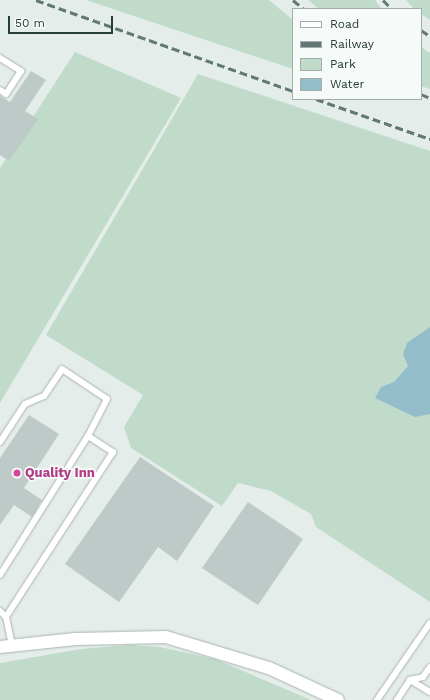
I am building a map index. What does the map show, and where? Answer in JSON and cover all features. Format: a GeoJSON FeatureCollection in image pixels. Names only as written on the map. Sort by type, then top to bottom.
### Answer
{"type":"FeatureCollection","features":[{"type":"Feature","properties":{"kind":"street"},"geometry":{"type":"LineString","coordinates":[[6,646],[76,639],[166,637],[269,668],[338,700]]}},
{"type":"Feature","properties":{"kind":"lane"},"geometry":{"type":"LineString","coordinates":[[0,58],[20,71],[6,94],[0,90]]}},
{"type":"Feature","properties":{"kind":"lane"},"geometry":{"type":"LineString","coordinates":[[0,442],[25,404],[44,396],[62,369],[107,398],[88,436],[0,575]]}},
{"type":"Feature","properties":{"kind":"lane"},"geometry":{"type":"LineString","coordinates":[[6,646],[6,617],[113,452],[88,436]]}},
{"type":"Feature","properties":{"kind":"lane"},"geometry":{"type":"LineString","coordinates":[[0,611],[6,617]]}},
{"type":"Feature","properties":{"kind":"lane"},"geometry":{"type":"LineString","coordinates":[[377,700],[430,623]]}},
{"type":"Feature","properties":{"kind":"lane"},"geometry":{"type":"LineString","coordinates":[[397,700],[410,680],[423,677],[430,667]]}},
{"type":"Feature","properties":{"kind":"lane"},"geometry":{"type":"LineString","coordinates":[[410,680],[430,692]]}},
{"type":"Feature","properties":{"kind":"green space"},"geometry":{"type":"Polygon","coordinates":[[[86,0],[269,0],[292,19],[292,69],[86,0]]]}},
{"type":"Feature","properties":{"kind":"green space"},"geometry":{"type":"Polygon","coordinates":[[[308,0],[375,0],[381,8],[318,8],[308,0]]]}},
{"type":"Feature","properties":{"kind":"green space"},"geometry":{"type":"Polygon","coordinates":[[[406,0],[430,0],[430,20],[422,15],[422,8],[413,8],[406,0]]]}},
{"type":"Feature","properties":{"kind":"green space"},"geometry":{"type":"Polygon","coordinates":[[[422,48],[430,53],[430,89],[422,86],[422,48]]]}},
{"type":"Feature","properties":{"kind":"green space"},"geometry":{"type":"Polygon","coordinates":[[[75,52],[181,98],[0,403],[0,168],[75,52]]]}},
{"type":"Feature","properties":{"kind":"green space"},"geometry":{"type":"Polygon","coordinates":[[[198,74],[430,151],[430,602],[316,527],[311,514],[271,491],[238,483],[222,506],[131,448],[124,427],[143,395],[46,335],[198,74]]]}},
{"type":"Feature","properties":{"kind":"green space"},"geometry":{"type":"Polygon","coordinates":[[[129,645],[160,647],[215,659],[311,700],[0,700],[0,663],[81,649],[129,645]]]}},
{"type":"Feature","properties":{"kind":"water"},"geometry":{"type":"Polygon","coordinates":[[[430,327],[430,414],[415,417],[375,398],[381,387],[394,382],[408,366],[403,354],[407,343],[430,327]]]}},
{"type":"Feature","properties":{"kind":"building"},"geometry":{"type":"Polygon","coordinates":[[[31,71],[46,80],[25,111],[38,119],[9,161],[0,155],[0,96],[10,102],[31,71]]]}},
{"type":"Feature","properties":{"kind":"building","name":"Quality Inn"},"geometry":{"type":"Polygon","coordinates":[[[29,415],[59,434],[24,488],[42,500],[32,517],[14,505],[0,525],[0,458],[29,415]]]}},
{"type":"Feature","properties":{"kind":"building"},"geometry":{"type":"Polygon","coordinates":[[[140,457],[214,506],[177,561],[158,547],[119,602],[65,564],[140,457]]]}},
{"type":"Feature","properties":{"kind":"building"},"geometry":{"type":"Polygon","coordinates":[[[248,502],[303,539],[258,605],[202,568],[248,502]]]}},
{"type":"Feature","properties":{"kind":"railway"},"geometry":{"type":"LineString","coordinates":[[36,0],[292,91]]}},
{"type":"Feature","properties":{"kind":"railway"},"geometry":{"type":"LineString","coordinates":[[293,0],[303,8]]}},
{"type":"Feature","properties":{"kind":"railway"},"geometry":{"type":"LineString","coordinates":[[383,0],[391,8]]}},
{"type":"Feature","properties":{"kind":"railway"},"geometry":{"type":"LineString","coordinates":[[422,31],[430,36]]}},
{"type":"Feature","properties":{"kind":"railway"},"geometry":{"type":"LineString","coordinates":[[422,94],[430,98]]}},
{"type":"Feature","properties":{"kind":"railway"},"geometry":{"type":"LineString","coordinates":[[319,100],[430,139]]}},
{"type":"Feature","properties":{"kind":"place","name":"Quality Inn"},"geometry":{"type":"Point","coordinates":[17,473]}}]}
